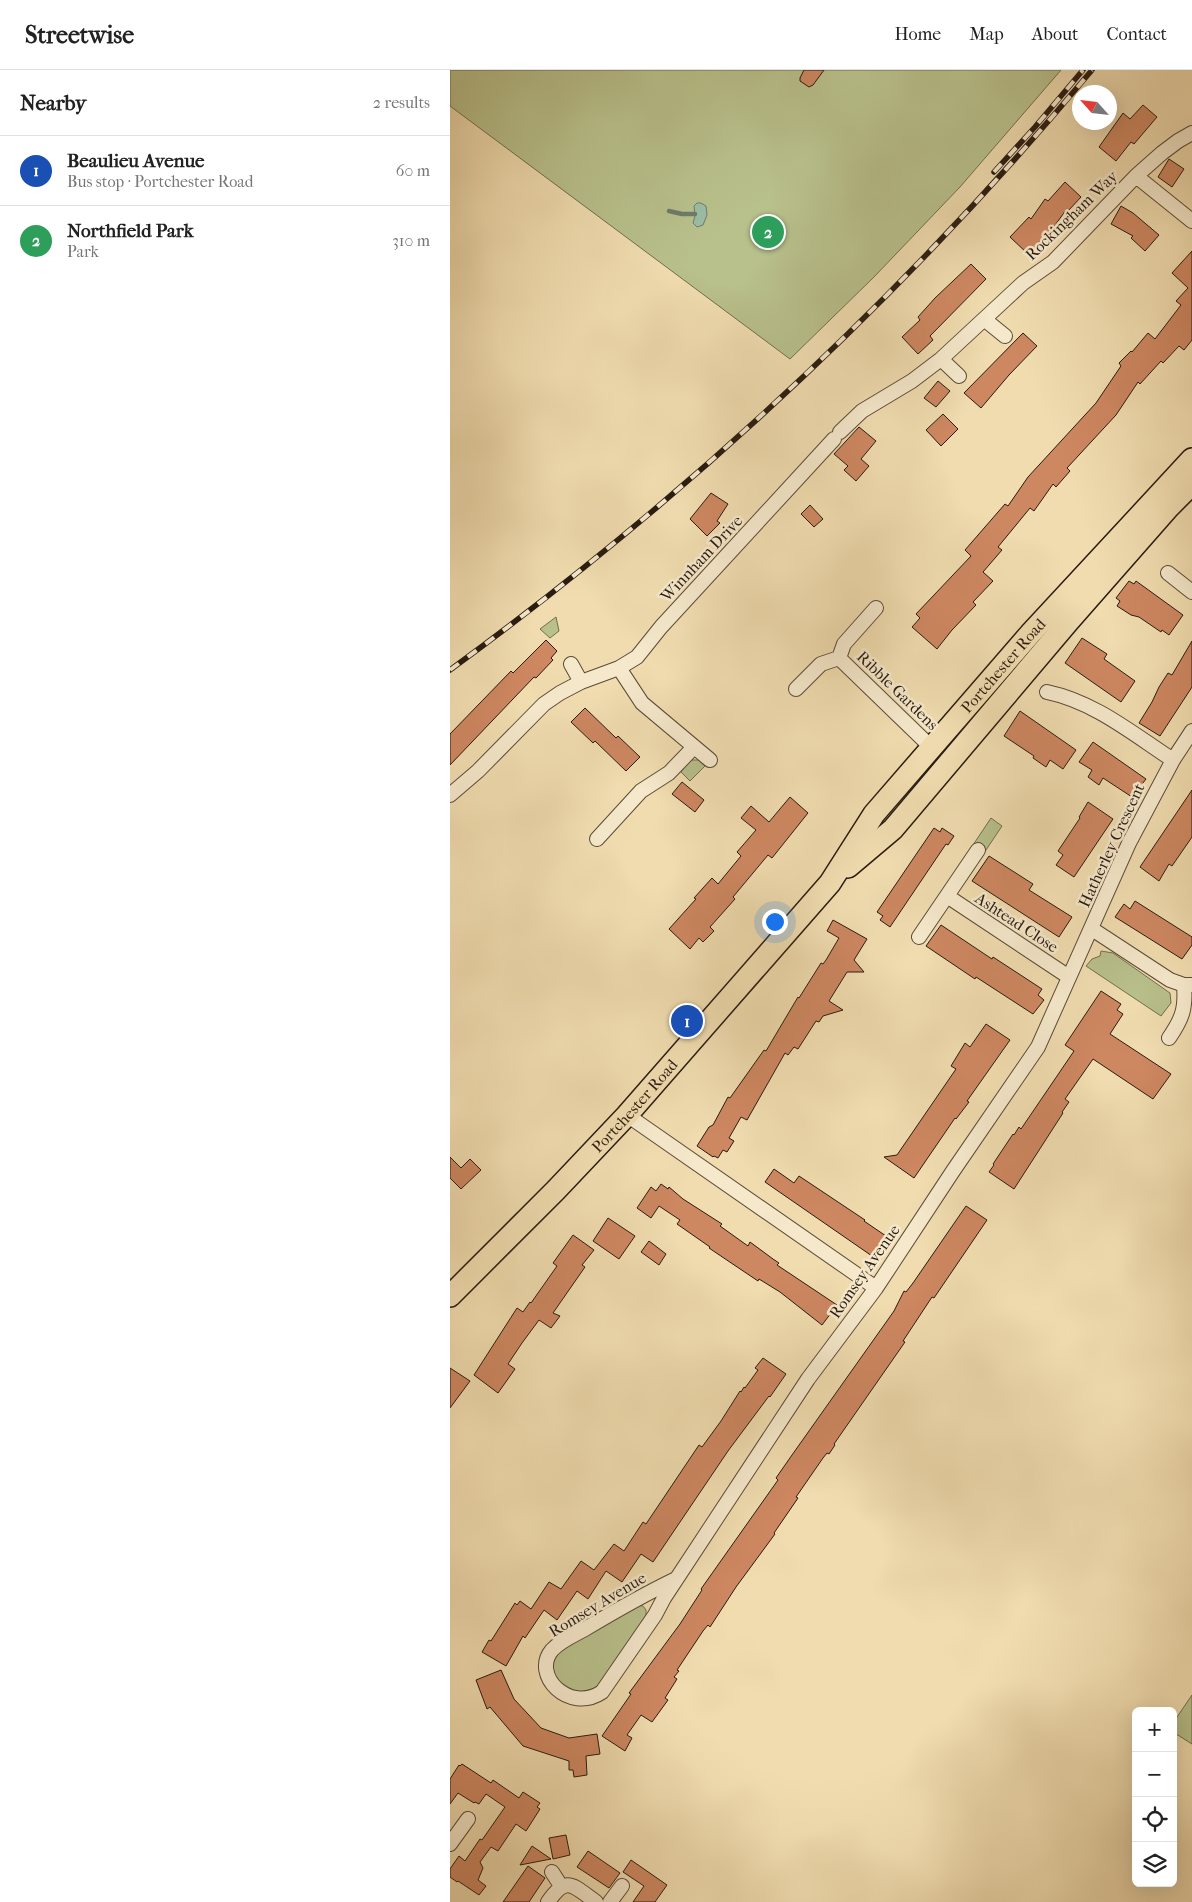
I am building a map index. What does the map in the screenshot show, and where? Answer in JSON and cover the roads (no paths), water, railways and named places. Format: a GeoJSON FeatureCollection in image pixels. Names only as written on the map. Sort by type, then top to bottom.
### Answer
{"type":"FeatureCollection","features":[{"type":"Feature","properties":{"kind":"main road","name":"Portchester Road"},"geometry":{"type":"LineString","coordinates":[[830,883],[874,814],[1030,634],[1192,459]]}},
{"type":"Feature","properties":{"kind":"main road","name":"Portchester Road"},"geometry":{"type":"LineString","coordinates":[[450,1296],[556,1190],[627,1115],[830,883],[892,829],[1068,622],[1168,508],[1192,484]]}},
{"type":"Feature","properties":{"kind":"street","name":"Rockingham Way"},"geometry":{"type":"LineString","coordinates":[[837,436],[862,411],[912,381],[940,359],[1023,283],[1053,262],[1136,176],[1162,153],[1192,133]]}},
{"type":"Feature","properties":{"kind":"street","name":"Rockingham Way"},"geometry":{"type":"LineString","coordinates":[[1136,176],[1192,221]]}},
{"type":"Feature","properties":{"kind":"street"},"geometry":{"type":"LineString","coordinates":[[984,319],[1005,336]]}},
{"type":"Feature","properties":{"kind":"street"},"geometry":{"type":"LineString","coordinates":[[940,359],[959,376]]}},
{"type":"Feature","properties":{"kind":"street","name":"Winnham Drive"},"geometry":{"type":"LineString","coordinates":[[450,795],[478,771],[544,704],[580,682],[619,668],[637,657],[662,627],[837,436]]}},
{"type":"Feature","properties":{"kind":"street"},"geometry":{"type":"LineString","coordinates":[[1168,573],[1192,592]]}},
{"type":"Feature","properties":{"kind":"street","name":"Ribble Gardens"},"geometry":{"type":"LineString","coordinates":[[839,658],[844,644],[876,608]]}},
{"type":"Feature","properties":{"kind":"street","name":"Ribble Gardens"},"geometry":{"type":"LineString","coordinates":[[839,658],[932,748]]}},
{"type":"Feature","properties":{"kind":"street","name":"Ribble Gardens"},"geometry":{"type":"LineString","coordinates":[[796,689],[821,664],[839,658]]}},
{"type":"Feature","properties":{"kind":"street"},"geometry":{"type":"LineString","coordinates":[[571,664],[580,682]]}},
{"type":"Feature","properties":{"kind":"street"},"geometry":{"type":"LineString","coordinates":[[619,668],[642,703],[710,760]]}},
{"type":"Feature","properties":{"kind":"street"},"geometry":{"type":"LineString","coordinates":[[1047,692],[1091,707],[1173,760]]}},
{"type":"Feature","properties":{"kind":"street","name":"Hatherley Crescent"},"geometry":{"type":"LineString","coordinates":[[1069,977],[1092,929],[1129,842],[1173,760],[1192,731]]}},
{"type":"Feature","properties":{"kind":"street"},"geometry":{"type":"LineString","coordinates":[[597,839],[641,791],[669,774],[694,748]]}},
{"type":"Feature","properties":{"kind":"street"},"geometry":{"type":"LineString","coordinates":[[919,937],[978,850]]}},
{"type":"Feature","properties":{"kind":"street","name":"Ashtead Close"},"geometry":{"type":"LineString","coordinates":[[946,896],[1069,977]]}},
{"type":"Feature","properties":{"kind":"street"},"geometry":{"type":"LineString","coordinates":[[1092,929],[1170,980],[1188,985],[1181,1020],[1169,1038]]}},
{"type":"Feature","properties":{"kind":"street","name":"Romsey Avenue"},"geometry":{"type":"LineString","coordinates":[[676,1579],[643,1595],[558,1645],[547,1658],[546,1668],[554,1685],[565,1695],[578,1700],[595,1697],[602,1692],[655,1615],[676,1579],[808,1379],[876,1288],[1038,1047],[1069,977]]}},
{"type":"Feature","properties":{"kind":"street"},"geometry":{"type":"LineString","coordinates":[[627,1115],[876,1288]]}},
{"type":"Feature","properties":{"kind":"street"},"geometry":{"type":"LineString","coordinates":[[450,1844],[468,1818]]}},
{"type":"Feature","properties":{"kind":"street"},"geometry":{"type":"LineString","coordinates":[[552,1872],[561,1886]]}},
{"type":"Feature","properties":{"kind":"street"},"geometry":{"type":"LineString","coordinates":[[548,1902],[561,1886],[571,1885],[596,1902]]}},
{"type":"Feature","properties":{"kind":"street"},"geometry":{"type":"LineString","coordinates":[[610,1902],[622,1886]]}},
{"type":"Feature","properties":{"kind":"waterway"},"geometry":{"type":"LineString","coordinates":[[669,211],[695,214]]}},
{"type":"Feature","properties":{"kind":"railway"},"geometry":{"type":"LineString","coordinates":[[994,172],[1083,70]]}},
{"type":"Feature","properties":{"kind":"railway"},"geometry":{"type":"LineString","coordinates":[[450,670],[538,604],[624,535],[789,390],[869,313],[946,234],[1092,70]]}},
{"type":"Feature","properties":{"kind":"place","name":"Northfield Park"},"geometry":{"type":"Point","coordinates":[768,232]}},
{"type":"Feature","properties":{"kind":"place","name":"Beaulieu Avenue"},"geometry":{"type":"Point","coordinates":[687,1021]}}]}
